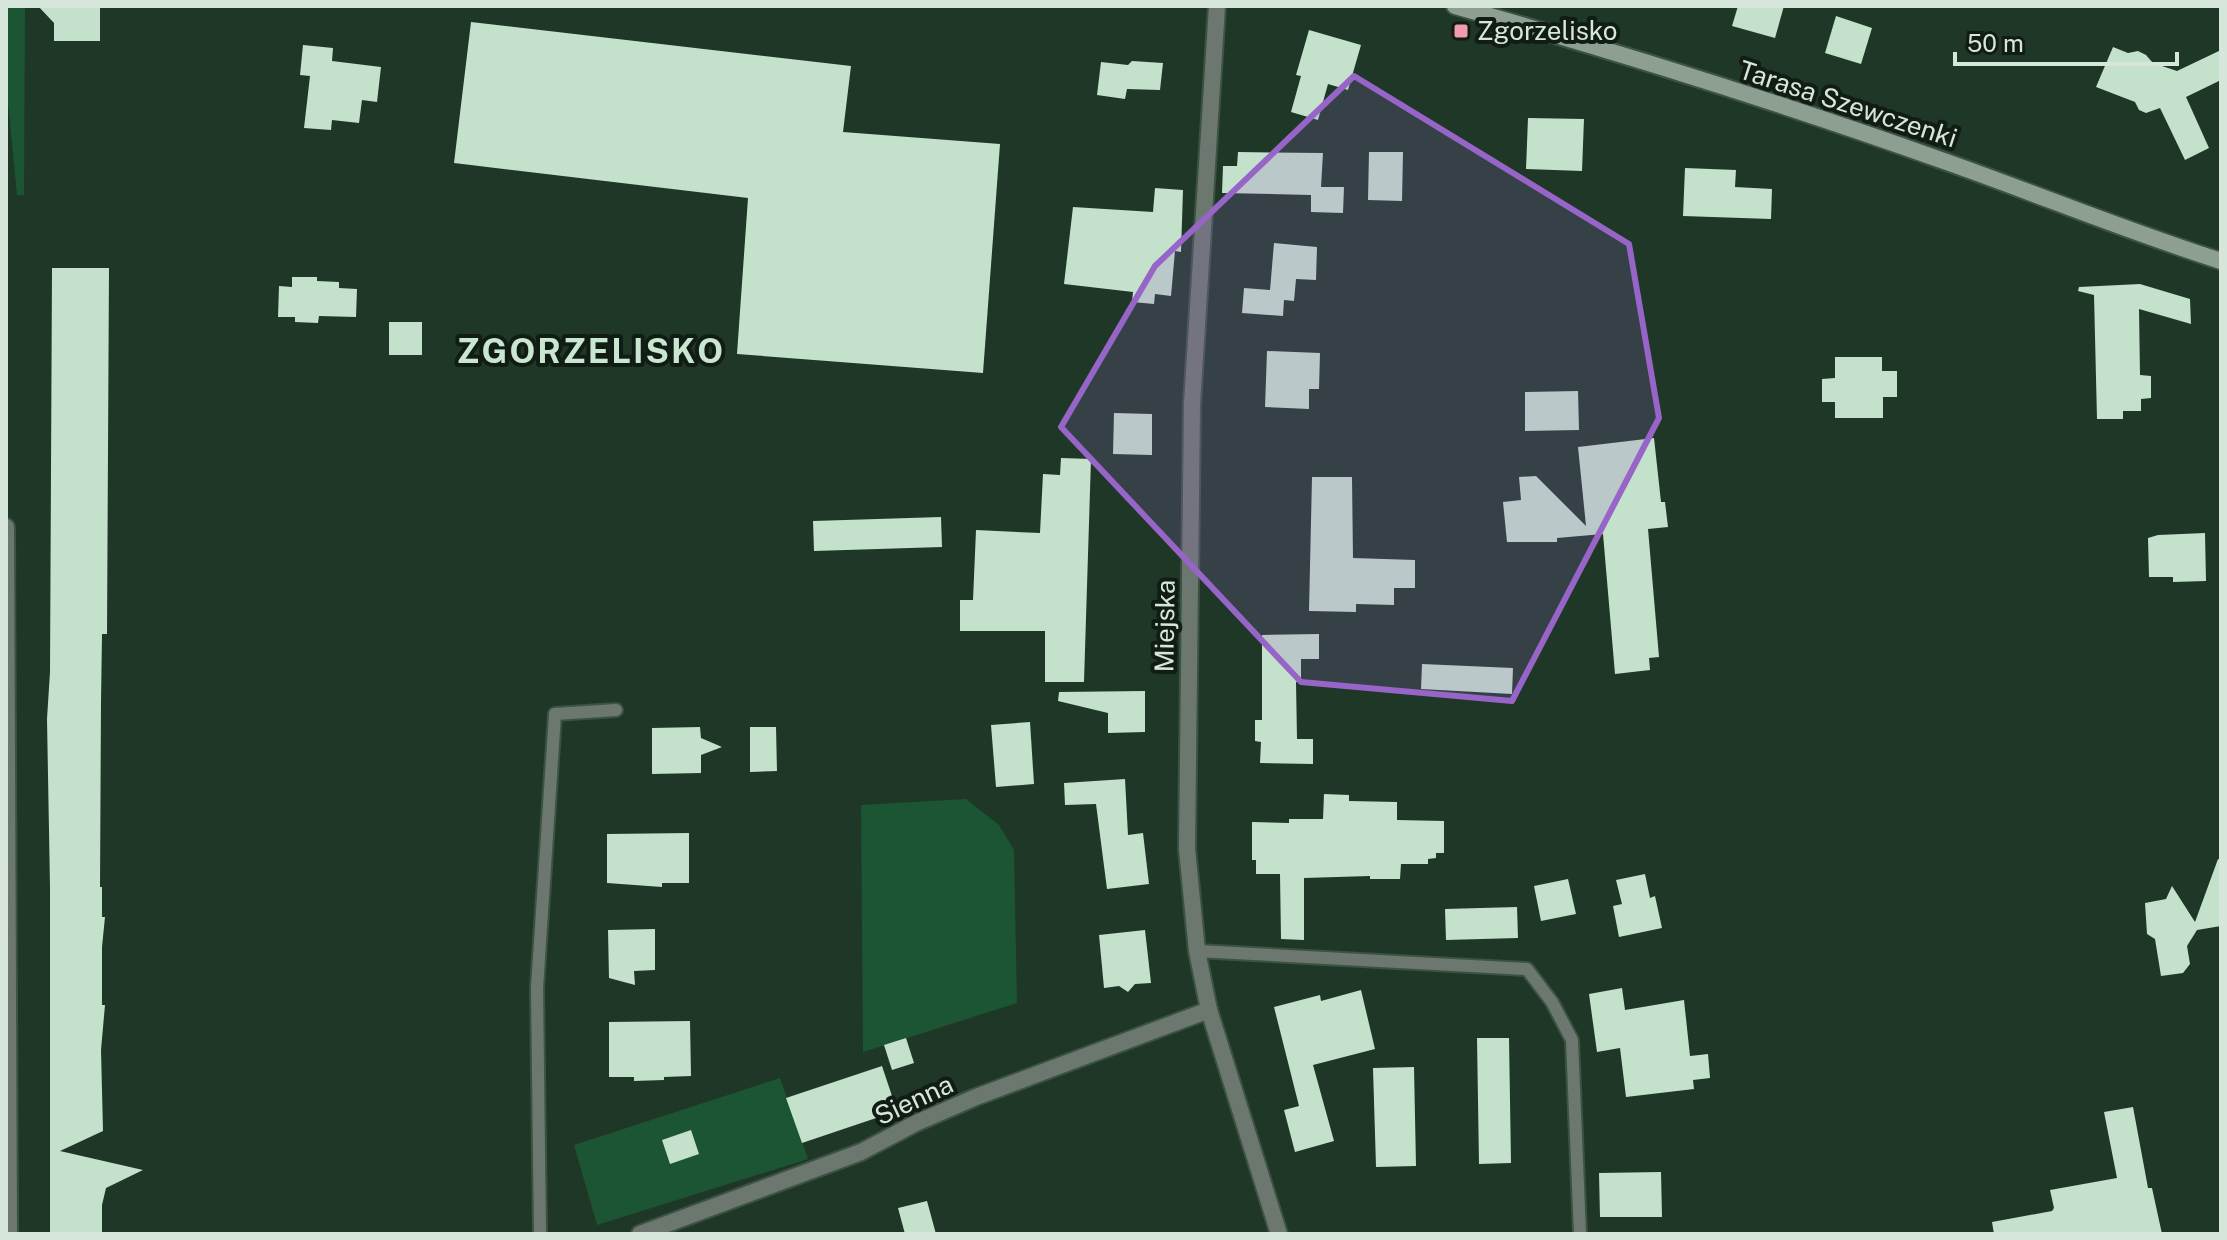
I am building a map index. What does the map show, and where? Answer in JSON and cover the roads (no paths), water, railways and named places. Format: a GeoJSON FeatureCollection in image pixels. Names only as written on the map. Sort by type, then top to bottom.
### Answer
{"type":"FeatureCollection","features":[{"type":"Feature","properties":{"kind":"street","name":"Miejska"},"geometry":{"type":"LineString","coordinates":[[1217,6],[1192,404],[1187,849],[1197,951],[1209,1010],[1279,1234]]}},
{"type":"Feature","properties":{"kind":"street","name":"Tarasa Szewczenki"},"geometry":{"type":"LineString","coordinates":[[1455,6],[1890,143],[2117,227],[2221,261]]}},
{"type":"Feature","properties":{"kind":"street"},"geometry":{"type":"LineString","coordinates":[[6,527],[9,1234]]}},
{"type":"Feature","properties":{"kind":"street","name":"Sienna"},"geometry":{"type":"LineString","coordinates":[[640,1234],[861,1152],[916,1123],[976,1097],[1209,1010]]}},
{"type":"Feature","properties":{"kind":"lane"},"geometry":{"type":"LineString","coordinates":[[540,1234],[537,988],[555,714],[616,710]]}},
{"type":"Feature","properties":{"kind":"lane"},"geometry":{"type":"LineString","coordinates":[[1197,951],[1527,969],[1552,1002],[1572,1040],[1580,1234]]}},
{"type":"Feature","properties":{"kind":"place","name":"Zgorzelisko"},"geometry":{"type":"Point","coordinates":[1461,31]}},
{"type":"Feature","properties":{"kind":"district","name":"ZGORZELISKO"},"geometry":{"type":"Point","coordinates":[591,351]}}]}
